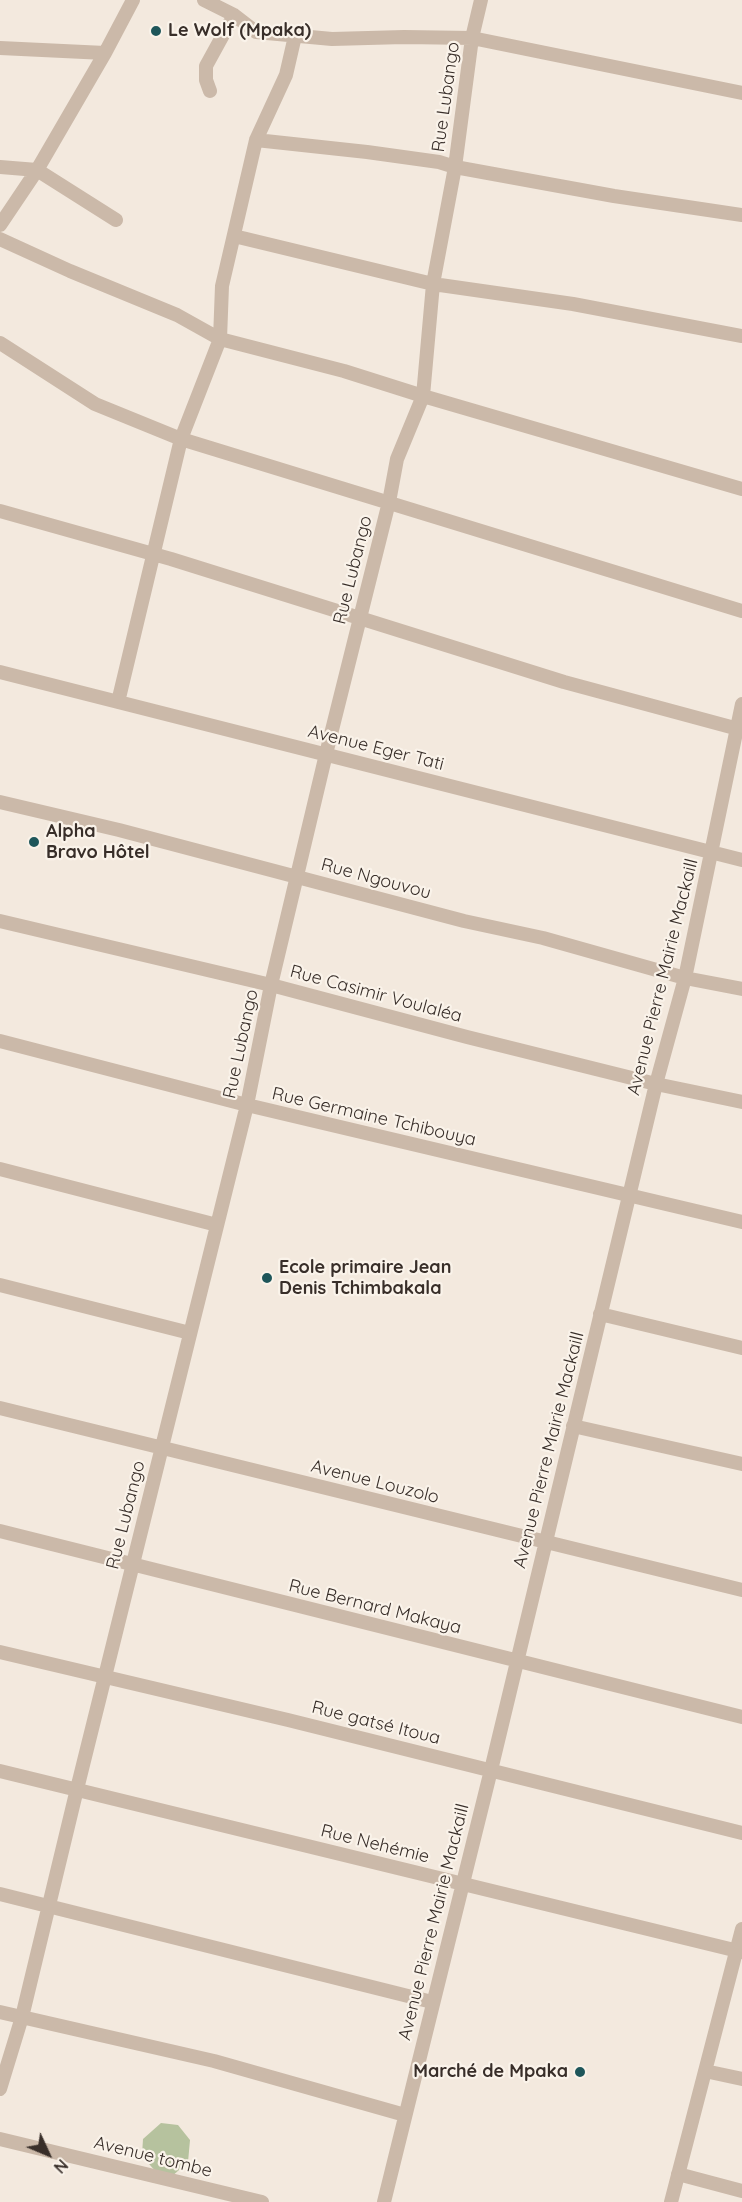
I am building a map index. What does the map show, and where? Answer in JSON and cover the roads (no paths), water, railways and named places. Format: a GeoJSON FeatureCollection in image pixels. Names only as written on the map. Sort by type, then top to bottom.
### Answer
{"type":"FeatureCollection","features":[{"type":"Feature","properties":{"kind":"street"},"geometry":{"type":"LineString","coordinates":[[0,225],[37,170],[133,0]]}},
{"type":"Feature","properties":{"kind":"street"},"geometry":{"type":"LineString","coordinates":[[204,0],[234,15],[256,32],[332,39],[472,38],[742,93]]}},
{"type":"Feature","properties":{"kind":"street","name":"Rue Lubango"},"geometry":{"type":"LineString","coordinates":[[0,2089],[22,2017],[50,1906],[104,1678],[247,1105],[271,985],[359,617],[389,502],[397,459],[423,396],[433,284],[455,167],[472,38],[481,0]]}},
{"type":"Feature","properties":{"kind":"street"},"geometry":{"type":"LineString","coordinates":[[210,92],[206,80],[206,66],[234,15]]}},
{"type":"Feature","properties":{"kind":"street"},"geometry":{"type":"LineString","coordinates":[[118,702],[181,439],[220,339],[222,286],[256,140],[286,75],[295,36]]}},
{"type":"Feature","properties":{"kind":"street"},"geometry":{"type":"LineString","coordinates":[[0,48],[105,53]]}},
{"type":"Feature","properties":{"kind":"street"},"geometry":{"type":"LineString","coordinates":[[256,140],[439,162],[455,167],[614,196],[742,215]]}},
{"type":"Feature","properties":{"kind":"street"},"geometry":{"type":"LineString","coordinates":[[0,167],[37,170],[116,220]]}},
{"type":"Feature","properties":{"kind":"street"},"geometry":{"type":"LineString","coordinates":[[234,236],[433,284],[573,304],[742,336]]}},
{"type":"Feature","properties":{"kind":"street"},"geometry":{"type":"LineString","coordinates":[[0,239],[177,315],[220,339],[344,371],[742,489]]}},
{"type":"Feature","properties":{"kind":"street"},"geometry":{"type":"LineString","coordinates":[[0,343],[94,404],[181,439],[742,611]]}},
{"type":"Feature","properties":{"kind":"street"},"geometry":{"type":"LineString","coordinates":[[0,511],[154,554],[564,682],[739,729]]}},
{"type":"Feature","properties":{"kind":"street","name":"Avenue Eger Tati"},"geometry":{"type":"LineString","coordinates":[[0,672],[742,860]]}},
{"type":"Feature","properties":{"kind":"street","name":"Avenue Pierre Mairie Mackaill"},"geometry":{"type":"LineString","coordinates":[[384,2202],[491,1770],[628,1197],[685,978],[739,729],[742,704]]}},
{"type":"Feature","properties":{"kind":"street","name":"Rue Ngouvou"},"geometry":{"type":"LineString","coordinates":[[0,802],[119,830],[464,921],[543,938],[685,978],[742,989]]}},
{"type":"Feature","properties":{"kind":"street","name":"Rue Casimir Voulaléa"},"geometry":{"type":"LineString","coordinates":[[0,921],[271,985],[656,1084],[742,1102]]}},
{"type":"Feature","properties":{"kind":"street","name":"Rue Germaine Tchibouya"},"geometry":{"type":"LineString","coordinates":[[0,1041],[247,1105],[628,1197],[742,1222]]}},
{"type":"Feature","properties":{"kind":"street"},"geometry":{"type":"LineString","coordinates":[[0,1169],[217,1225]]}},
{"type":"Feature","properties":{"kind":"street"},"geometry":{"type":"LineString","coordinates":[[0,1285],[190,1333]]}},
{"type":"Feature","properties":{"kind":"street"},"geometry":{"type":"LineString","coordinates":[[600,1314],[742,1348]]}},
{"type":"Feature","properties":{"kind":"street","name":"Avenue Louzolo"},"geometry":{"type":"LineString","coordinates":[[0,1408],[742,1590]]}},
{"type":"Feature","properties":{"kind":"street"},"geometry":{"type":"LineString","coordinates":[[573,1426],[742,1464]]}},
{"type":"Feature","properties":{"kind":"street","name":"Rue Bernard Makaya"},"geometry":{"type":"LineString","coordinates":[[0,1531],[742,1717]]}},
{"type":"Feature","properties":{"kind":"street","name":"Rue gatsé Itoua"},"geometry":{"type":"LineString","coordinates":[[0,1652],[742,1833]]}},
{"type":"Feature","properties":{"kind":"street","name":"Rue Nehémie"},"geometry":{"type":"LineString","coordinates":[[0,1771],[739,1951]]}},
{"type":"Feature","properties":{"kind":"street"},"geometry":{"type":"LineString","coordinates":[[0,1894],[432,2002]]}},
{"type":"Feature","properties":{"kind":"street"},"geometry":{"type":"LineString","coordinates":[[671,2202],[739,1951],[742,1929]]}},
{"type":"Feature","properties":{"kind":"street"},"geometry":{"type":"LineString","coordinates":[[0,2012],[214,2061],[405,2115]]}},
{"type":"Feature","properties":{"kind":"street"},"geometry":{"type":"LineString","coordinates":[[705,2071],[742,2079]]}},
{"type":"Feature","properties":{"kind":"street","name":"Avenue tombe"},"geometry":{"type":"LineString","coordinates":[[0,2139],[262,2202]]}},
{"type":"Feature","properties":{"kind":"street"},"geometry":{"type":"LineString","coordinates":[[678,2174],[742,2191]]}},
{"type":"Feature","properties":{"kind":"place","name":"Le Wolf (Mpaka)"},"geometry":{"type":"Point","coordinates":[156,31]}},
{"type":"Feature","properties":{"kind":"place","name":"Alpha Bravo Hôtel"},"geometry":{"type":"Point","coordinates":[34,842]}},
{"type":"Feature","properties":{"kind":"place","name":"Ecole primaire Jean Denis Tchimbakala"},"geometry":{"type":"Point","coordinates":[267,1278]}},
{"type":"Feature","properties":{"kind":"place","name":"Marché de Mpaka"},"geometry":{"type":"Point","coordinates":[580,2072]}}]}
